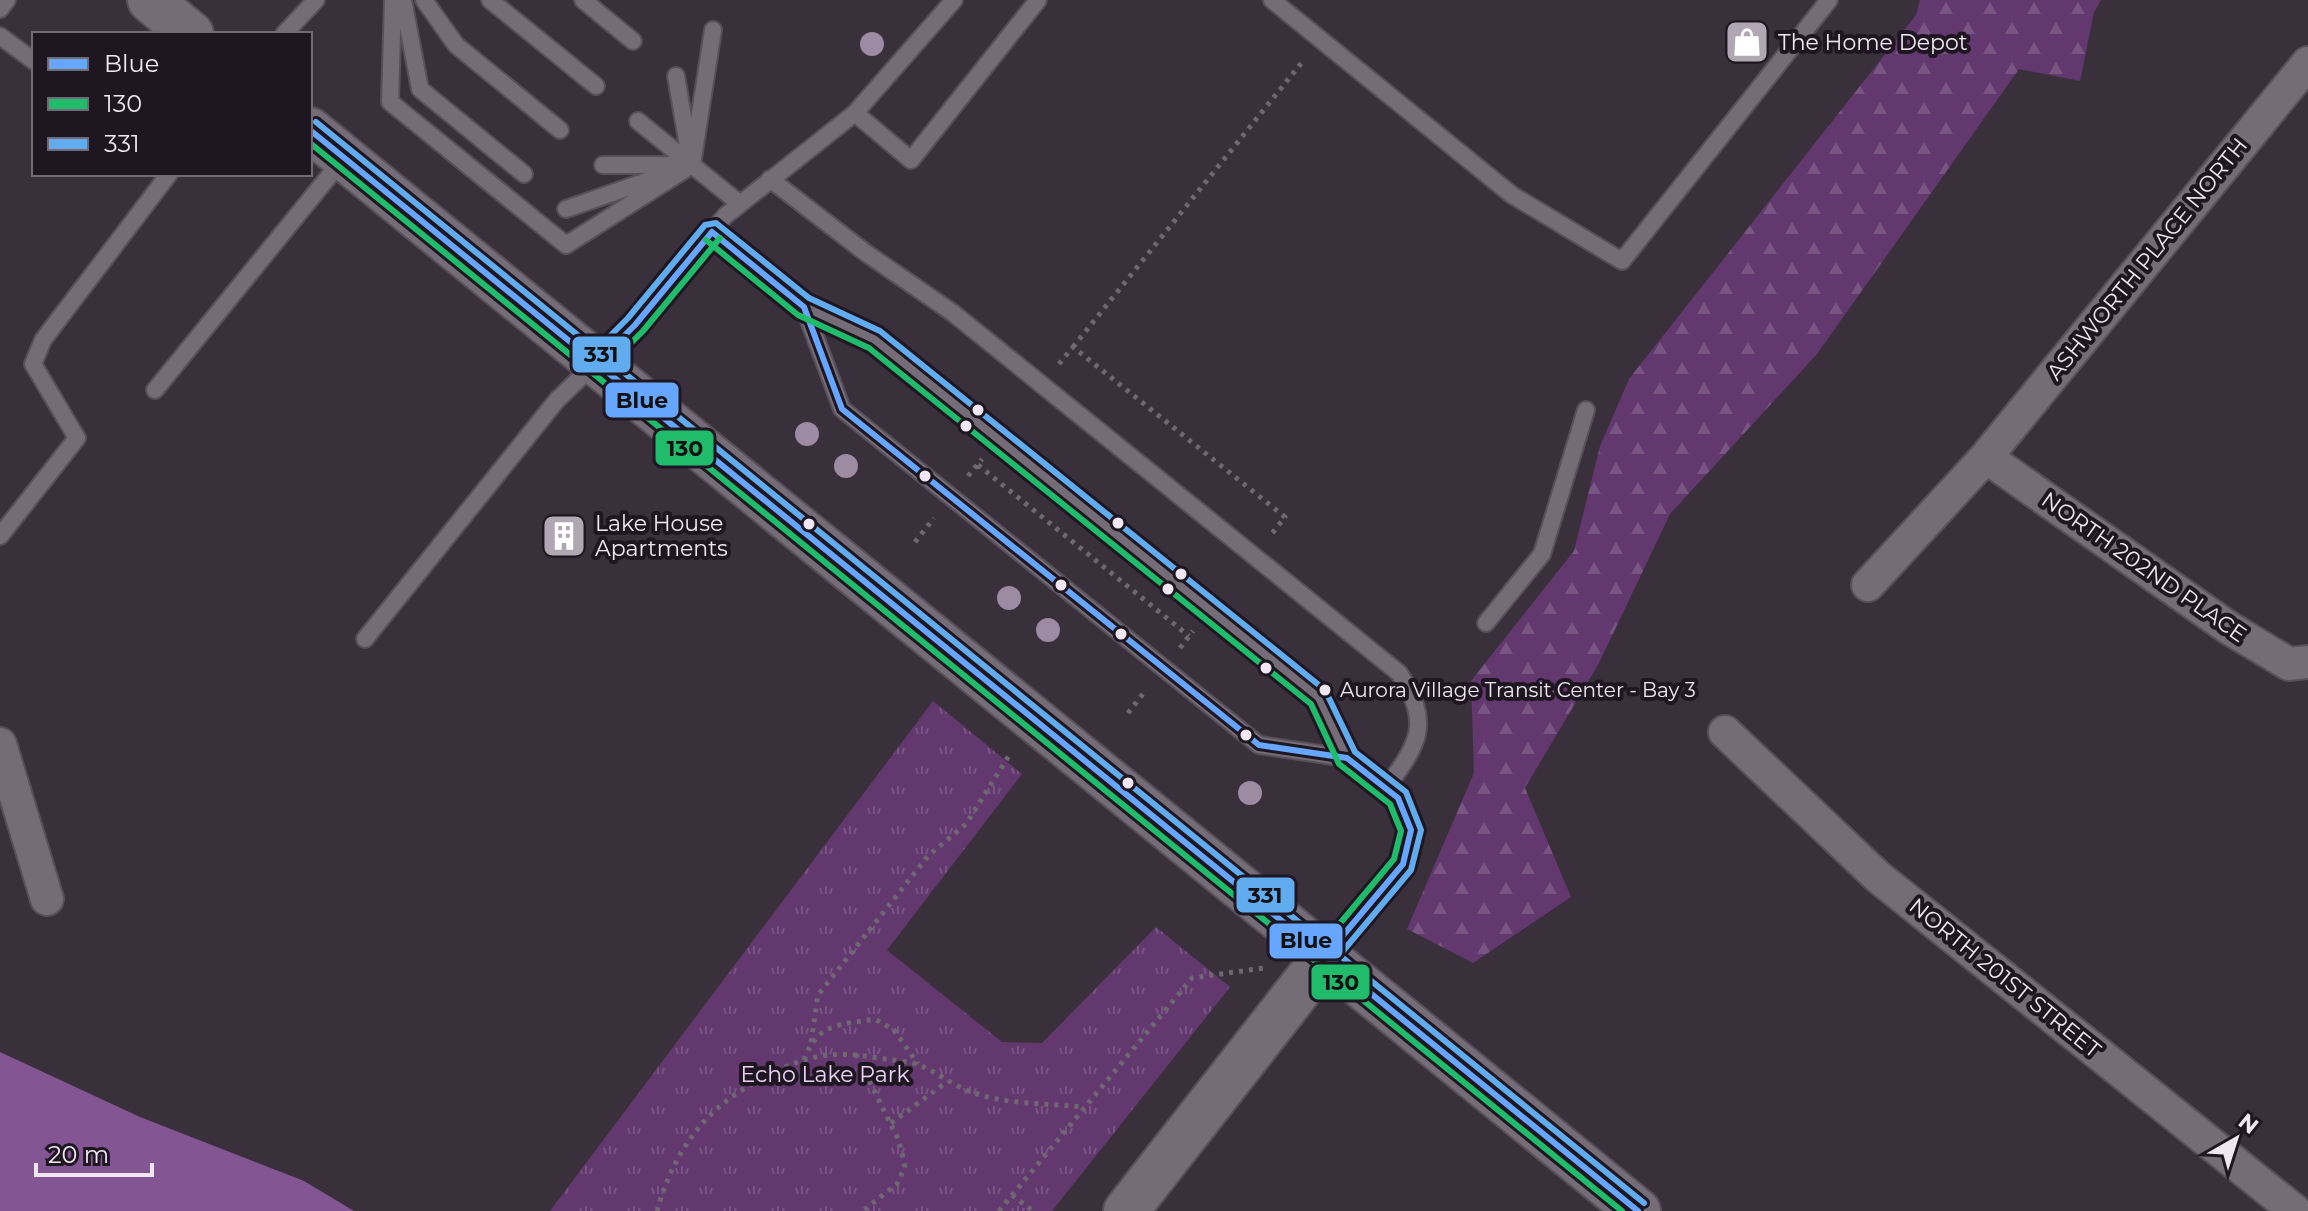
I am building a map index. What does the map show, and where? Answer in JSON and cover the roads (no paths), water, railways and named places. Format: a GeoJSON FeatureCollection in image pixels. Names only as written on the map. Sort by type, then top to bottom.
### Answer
{"type":"FeatureCollection","features":[{"type":"Feature","properties":{"kind":"street"},"geometry":{"type":"LineString","coordinates":[[150,0],[189,32]]}},
{"type":"Feature","properties":{"kind":"street","name":"ASHWORTH PLACE NORTH"},"geometry":{"type":"LineString","coordinates":[[1868,585],[1986,457],[2308,63]]}},
{"type":"Feature","properties":{"kind":"street"},"geometry":{"type":"LineString","coordinates":[[312,132],[1638,1211]]}},
{"type":"Feature","properties":{"kind":"street","name":"NORTH 202ND PLACE"},"geometry":{"type":"LineString","coordinates":[[1986,457],[2229,628],[2289,664],[2308,662]]}},
{"type":"Feature","properties":{"kind":"street","name":"NORTH 201ST STREET"},"geometry":{"type":"LineString","coordinates":[[1725,732],[1877,876],[2295,1211]]}},
{"type":"Feature","properties":{"kind":"street"},"geometry":{"type":"LineString","coordinates":[[0,744],[47,899]]}},
{"type":"Feature","properties":{"kind":"street"},"geometry":{"type":"LineString","coordinates":[[1126,1211],[1324,958]]}},
{"type":"Feature","properties":{"kind":"lane"},"geometry":{"type":"LineString","coordinates":[[0,9],[7,0]]}},
{"type":"Feature","properties":{"kind":"lane"},"geometry":{"type":"LineString","coordinates":[[286,32],[316,0]]}},
{"type":"Feature","properties":{"kind":"lane"},"geometry":{"type":"LineString","coordinates":[[393,0],[390,102],[566,245],[692,165],[713,30]]}},
{"type":"Feature","properties":{"kind":"lane"},"geometry":{"type":"LineString","coordinates":[[403,0],[420,89],[524,174]]}},
{"type":"Feature","properties":{"kind":"lane"},"geometry":{"type":"LineString","coordinates":[[424,0],[456,45],[560,130]]}},
{"type":"Feature","properties":{"kind":"lane"},"geometry":{"type":"LineString","coordinates":[[490,0],[596,86]]}},
{"type":"Feature","properties":{"kind":"lane"},"geometry":{"type":"LineString","coordinates":[[583,0],[633,41]]}},
{"type":"Feature","properties":{"kind":"lane"},"geometry":{"type":"LineString","coordinates":[[365,639],[557,400],[635,325],[739,203],[855,113],[954,0]]}},
{"type":"Feature","properties":{"kind":"lane"},"geometry":{"type":"LineString","coordinates":[[855,113],[911,160],[1038,0]]}},
{"type":"Feature","properties":{"kind":"lane"},"geometry":{"type":"LineString","coordinates":[[1272,0],[1512,195],[1622,261],[1829,0]]}},
{"type":"Feature","properties":{"kind":"lane"},"geometry":{"type":"LineString","coordinates":[[0,36],[32,60]]}},
{"type":"Feature","properties":{"kind":"lane"},"geometry":{"type":"LineString","coordinates":[[676,76],[692,165]]}},
{"type":"Feature","properties":{"kind":"lane"},"geometry":{"type":"LineString","coordinates":[[638,121],[739,203]]}},
{"type":"Feature","properties":{"kind":"lane"},"geometry":{"type":"LineString","coordinates":[[155,390],[344,158]]}},
{"type":"Feature","properties":{"kind":"lane"},"geometry":{"type":"LineString","coordinates":[[603,165],[692,165]]}},
{"type":"Feature","properties":{"kind":"lane"},"geometry":{"type":"LineString","coordinates":[[566,209],[692,165]]}},
{"type":"Feature","properties":{"kind":"lane"},"geometry":{"type":"LineString","coordinates":[[0,536],[77,438],[33,364],[43,340],[167,176]]}},
{"type":"Feature","properties":{"kind":"lane"},"geometry":{"type":"LineString","coordinates":[[770,179],[866,253],[953,313],[1399,673],[1411,690],[1418,710],[1419,730],[1414,751],[1386,788]]}},
{"type":"Feature","properties":{"kind":"lane"},"geometry":{"type":"LineString","coordinates":[[712,232],[804,307],[874,339],[1319,698],[1347,758],[1386,788],[1407,813],[1411,830],[1410,848],[1403,864],[1324,958]]}},
{"type":"Feature","properties":{"kind":"lane"},"geometry":{"type":"LineString","coordinates":[[804,307],[842,409],[1259,745],[1347,758]]}},
{"type":"Feature","properties":{"kind":"lane"},"geometry":{"type":"LineString","coordinates":[[1486,623],[1542,554],[1586,410]]}},
{"type":"Feature","properties":{"kind":"place","name":"The Home Depot"},"geometry":{"type":"Point","coordinates":[1747,42]}},
{"type":"Feature","properties":{"kind":"place","name":"Lake House Apartments"},"geometry":{"type":"Point","coordinates":[564,536]}},
{"type":"Feature","properties":{"kind":"place","name":"Aurora Village Transit Center - Bay 3"},"geometry":{"type":"Point","coordinates":[1325,690]}},
{"type":"Feature","properties":{"kind":"park label","name":"Echo Lake Park"},"geometry":{"type":"Point","coordinates":[825,1074]}}]}
